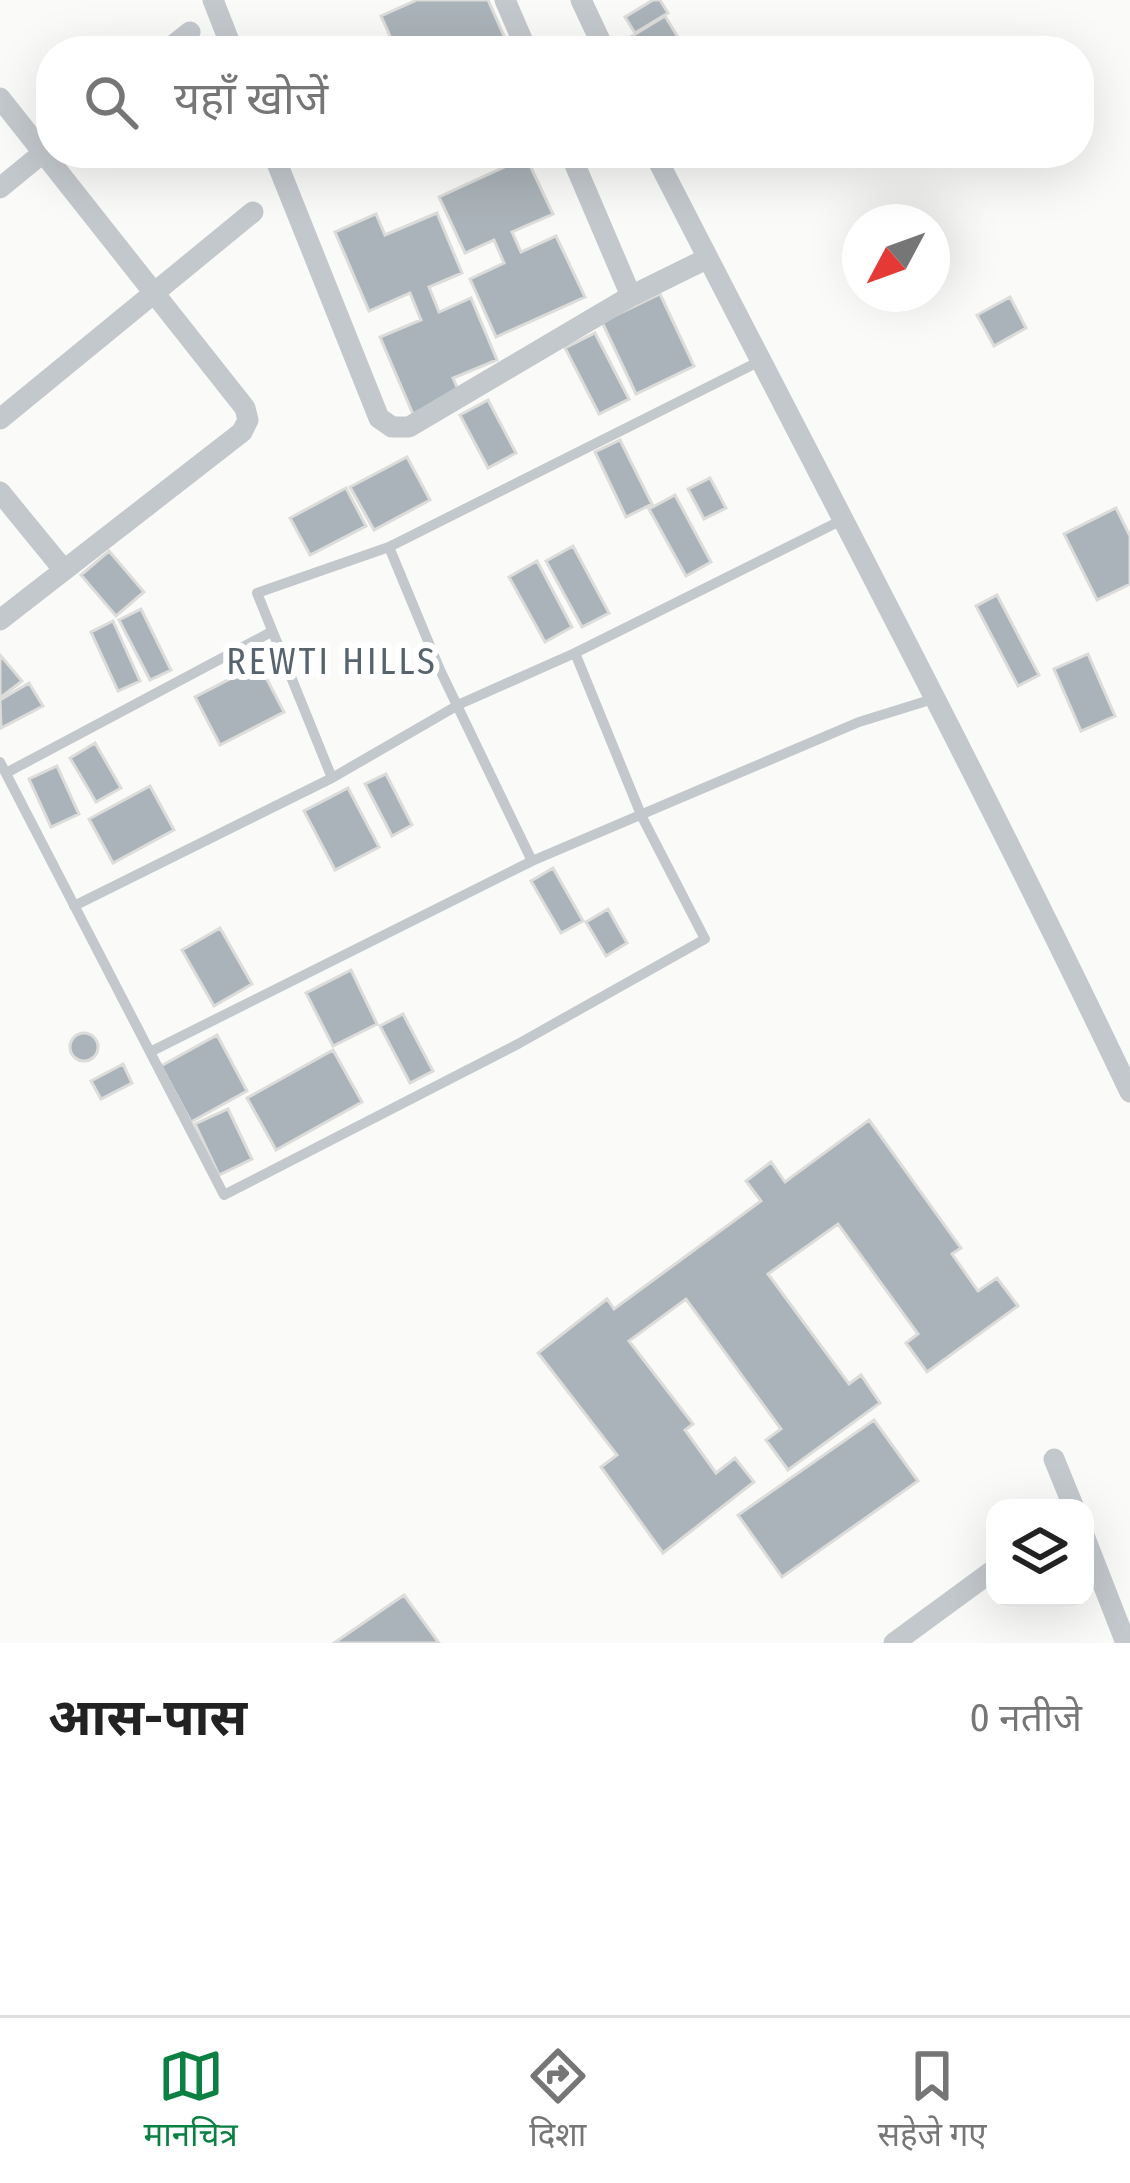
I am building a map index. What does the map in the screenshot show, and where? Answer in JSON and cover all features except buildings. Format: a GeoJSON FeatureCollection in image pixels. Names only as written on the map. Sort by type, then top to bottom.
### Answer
{"type":"FeatureCollection","features":[{"type":"Feature","properties":{"kind":"street"},"geometry":{"type":"LineString","coordinates":[[213,0],[227,36]]}},
{"type":"Feature","properties":{"kind":"street"},"geometry":{"type":"LineString","coordinates":[[505,0],[521,36]]}},
{"type":"Feature","properties":{"kind":"street"},"geometry":{"type":"LineString","coordinates":[[581,0],[598,36]]}},
{"type":"Feature","properties":{"kind":"street"},"geometry":{"type":"LineString","coordinates":[[185,36],[190,32]]}},
{"type":"Feature","properties":{"kind":"street"},"geometry":{"type":"LineString","coordinates":[[0,98],[36,139]]}},
{"type":"Feature","properties":{"kind":"street"},"geometry":{"type":"LineString","coordinates":[[0,188],[36,158]]}},
{"type":"Feature","properties":{"kind":"street"},"geometry":{"type":"LineString","coordinates":[[0,620],[242,432],[248,420],[245,408],[59,168]]}},
{"type":"Feature","properties":{"kind":"street"},"geometry":{"type":"LineString","coordinates":[[279,168],[379,418],[392,427],[410,428],[631,296],[708,258]]}},
{"type":"Feature","properties":{"kind":"street"},"geometry":{"type":"LineString","coordinates":[[576,168],[631,296]]}},
{"type":"Feature","properties":{"kind":"street"},"geometry":{"type":"LineString","coordinates":[[663,168],[933,699],[992,804],[1130,1092]]}},
{"type":"Feature","properties":{"kind":"street"},"geometry":{"type":"LineString","coordinates":[[4,408],[155,296],[253,212]]}},
{"type":"Feature","properties":{"kind":"street"},"geometry":{"type":"LineString","coordinates":[[0,493],[63,569]]}},
{"type":"Feature","properties":{"kind":"street"},"geometry":{"type":"LineString","coordinates":[[1054,1459],[1070,1499]]}},
{"type":"Feature","properties":{"kind":"street"},"geometry":{"type":"LineString","coordinates":[[1094,1561],[1126,1643]]}},
{"type":"Feature","properties":{"kind":"street"},"geometry":{"type":"LineString","coordinates":[[894,1643],[986,1576]]}},
{"type":"Feature","properties":{"kind":"lane"},"geometry":{"type":"LineString","coordinates":[[332,778],[257,593],[389,547],[760,361]]}},
{"type":"Feature","properties":{"kind":"lane"},"geometry":{"type":"LineString","coordinates":[[74,906],[332,778],[460,704],[575,653],[842,520]]}},
{"type":"Feature","properties":{"kind":"lane"},"geometry":{"type":"LineString","coordinates":[[389,547],[440,670],[532,861]]}},
{"type":"Feature","properties":{"kind":"lane"},"geometry":{"type":"LineString","coordinates":[[271,632],[3,768],[224,1195],[518,1043],[705,939],[642,817],[575,653]]}},
{"type":"Feature","properties":{"kind":"lane"},"geometry":{"type":"LineString","coordinates":[[150,1052],[532,861],[859,722],[933,699]]}},
{"type":"Feature","properties":{"kind":"district","name":"REWTI HILLS"},"geometry":{"type":"Point","coordinates":[332,662]}}]}
